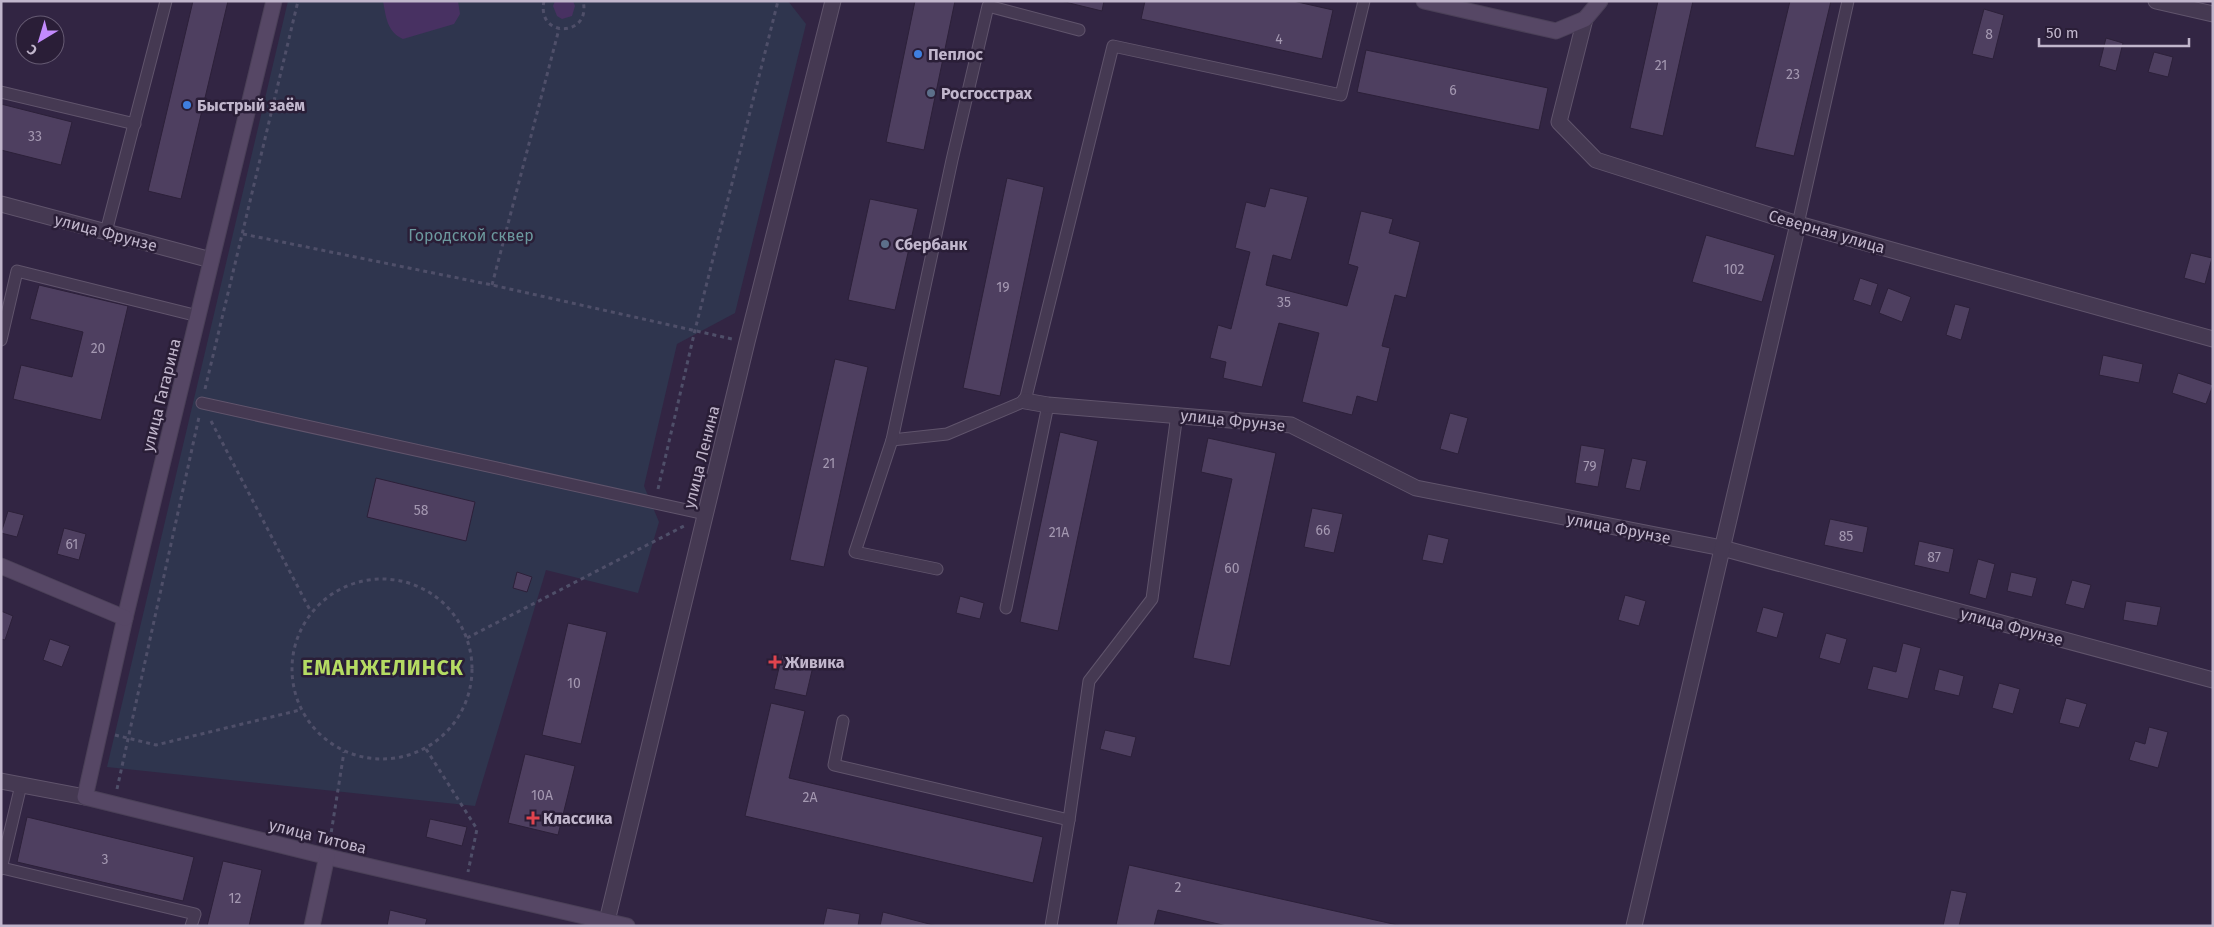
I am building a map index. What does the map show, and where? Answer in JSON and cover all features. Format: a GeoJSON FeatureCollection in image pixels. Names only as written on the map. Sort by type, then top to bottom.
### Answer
{"type":"FeatureCollection","features":[{"type":"Feature","properties":{"kind":"main road","name":"улица Гагарина"},"geometry":{"type":"LineString","coordinates":[[85,797],[125,618],[274,1]]}},
{"type":"Feature","properties":{"kind":"main road"},"geometry":{"type":"LineString","coordinates":[[1424,1],[1556,31],[1585,19],[1600,1]]}},
{"type":"Feature","properties":{"kind":"main road"},"geometry":{"type":"LineString","coordinates":[[1,566],[125,618]]}},
{"type":"Feature","properties":{"kind":"main road","name":"улица Титова"},"geometry":{"type":"LineString","coordinates":[[85,797],[332,858],[627,926]]}},
{"type":"Feature","properties":{"kind":"main road"},"geometry":{"type":"LineString","coordinates":[[312,926],[332,858]]}},
{"type":"Feature","properties":{"kind":"street","name":"улица Ленина"},"geometry":{"type":"LineString","coordinates":[[607,921],[747,342],[833,1]]}},
{"type":"Feature","properties":{"kind":"street"},"geometry":{"type":"LineString","coordinates":[[2156,1],[2213,14]]}},
{"type":"Feature","properties":{"kind":"street","name":"Северная улица"},"geometry":{"type":"LineString","coordinates":[[1585,19],[1559,122],[1596,160],[1798,224],[2213,339]]}},
{"type":"Feature","properties":{"kind":"street","name":"улица Фрунзе"},"geometry":{"type":"LineString","coordinates":[[1,204],[212,260]]}},
{"type":"Feature","properties":{"kind":"street"},"geometry":{"type":"LineString","coordinates":[[1634,926],[1798,224]]}},
{"type":"Feature","properties":{"kind":"street","name":"улица Фрунзе"},"geometry":{"type":"LineString","coordinates":[[1026,401],[1291,425],[1416,488],[1722,548],[2213,680]]}},
{"type":"Feature","properties":{"kind":"street","name":"улица Титова"},"geometry":{"type":"LineString","coordinates":[[1,781],[85,797]]}},
{"type":"Feature","properties":{"kind":"lane"},"geometry":{"type":"LineString","coordinates":[[106,232],[166,1]]}},
{"type":"Feature","properties":{"kind":"lane"},"geometry":{"type":"LineString","coordinates":[[892,440],[947,434],[1026,401],[1113,46],[1341,95],[1364,1]]}},
{"type":"Feature","properties":{"kind":"lane"},"geometry":{"type":"LineString","coordinates":[[1798,224],[1848,1]]}},
{"type":"Feature","properties":{"kind":"lane"},"geometry":{"type":"LineString","coordinates":[[937,570],[855,552],[892,440],[952,160],[988,6],[1078,30]]}},
{"type":"Feature","properties":{"kind":"lane"},"geometry":{"type":"LineString","coordinates":[[1,92],[134,124]]}},
{"type":"Feature","properties":{"kind":"lane"},"geometry":{"type":"LineString","coordinates":[[1,340],[17,271],[198,316]]}},
{"type":"Feature","properties":{"kind":"lane"},"geometry":{"type":"LineString","coordinates":[[202,403],[705,514]]}},
{"type":"Feature","properties":{"kind":"lane"},"geometry":{"type":"LineString","coordinates":[[1006,608],[1048,404]]}},
{"type":"Feature","properties":{"kind":"lane"},"geometry":{"type":"LineString","coordinates":[[1051,926],[1069,820],[1089,681],[1152,599],[1177,414]]}},
{"type":"Feature","properties":{"kind":"lane"},"geometry":{"type":"LineString","coordinates":[[843,721],[834,765],[1069,820]]}},
{"type":"Feature","properties":{"kind":"lane"},"geometry":{"type":"LineString","coordinates":[[22,785],[1,869],[194,914],[191,926]]}},
{"type":"Feature","properties":{"kind":"path"},"geometry":{"type":"LineString","coordinates":[[544,1],[542,11],[545,19],[551,26],[559,29],[574,27],[580,21],[583,15],[583,1]]}},
{"type":"Feature","properties":{"kind":"path"},"geometry":{"type":"LineString","coordinates":[[654,503],[695,330],[778,1]]}},
{"type":"Feature","properties":{"kind":"path"},"geometry":{"type":"LineString","coordinates":[[492,285],[559,29]]}},
{"type":"Feature","properties":{"kind":"path"},"geometry":{"type":"LineString","coordinates":[[244,234],[492,285],[747,342]]}},
{"type":"Feature","properties":{"kind":"path"},"geometry":{"type":"LineString","coordinates":[[202,403],[311,612]]}},
{"type":"Feature","properties":{"kind":"path"},"geometry":{"type":"LineString","coordinates":[[467,638],[705,514]]}},
{"type":"Feature","properties":{"kind":"path"},"geometry":{"type":"LineString","coordinates":[[386,579],[407,582],[426,590],[443,603],[457,619],[467,638],[472,659],[472,680],[467,701],[457,720],[443,736],[426,749],[407,757],[386,760],[364,758],[344,752],[316,732],[300,710],[292,684],[291,665],[294,646],[300,628],[311,612],[326,598],[344,586],[364,580],[386,579]]}},
{"type":"Feature","properties":{"kind":"path"},"geometry":{"type":"LineString","coordinates":[[100,730],[156,745],[300,710]]}},
{"type":"Feature","properties":{"kind":"path"},"geometry":{"type":"LineString","coordinates":[[426,749],[477,829],[465,888]]}},
{"type":"Feature","properties":{"kind":"path"},"geometry":{"type":"LineString","coordinates":[[332,858],[344,752]]}},
{"type":"Feature","properties":{"kind":"green space","name":"Городской сквер"},"geometry":{"type":"Polygon","coordinates":[[[288,1],[788,1],[806,24],[735,313],[677,344],[644,486],[659,522],[638,593],[546,570],[475,806],[107,767],[288,1]]]}},
{"type":"Feature","properties":{"kind":"shaded area"},"geometry":{"type":"Polygon","coordinates":[[[383,1],[458,1],[460,14],[454,24],[403,39],[390,28],[383,1]]]}},
{"type":"Feature","properties":{"kind":"shaded area"},"geometry":{"type":"Polygon","coordinates":[[[555,1],[573,1],[575,6],[572,16],[562,19],[557,16],[553,6],[555,1]]]}},
{"type":"Feature","properties":{"kind":"building"},"geometry":{"type":"Polygon","coordinates":[[[193,1],[228,1],[181,199],[148,191],[193,1]]]}},
{"type":"Feature","properties":{"kind":"building"},"geometry":{"type":"Polygon","coordinates":[[[915,1],[955,1],[924,150],[886,142],[915,1]]]}},
{"type":"Feature","properties":{"kind":"building"},"geometry":{"type":"Polygon","coordinates":[[[1061,1],[1104,1],[1102,11],[1061,1]]]}},
{"type":"Feature","properties":{"kind":"building"},"geometry":{"type":"Polygon","coordinates":[[[1145,1],[1293,1],[1333,10],[1322,59],[1141,19],[1145,1]]]}},
{"type":"Feature","properties":{"kind":"building"},"geometry":{"type":"Polygon","coordinates":[[[1658,1],[1693,1],[1663,136],[1630,128],[1658,1]]]}},
{"type":"Feature","properties":{"kind":"building"},"geometry":{"type":"Polygon","coordinates":[[[1790,1],[1831,1],[1794,156],[1755,147],[1790,1]]]}},
{"type":"Feature","properties":{"kind":"building"},"geometry":{"type":"Polygon","coordinates":[[[1984,9],[2004,15],[1993,59],[1972,54],[1984,9]]]}},
{"type":"Feature","properties":{"kind":"building"},"geometry":{"type":"Polygon","coordinates":[[[2106,38],[2123,43],[2116,71],[2099,66],[2106,38]]]}},
{"type":"Feature","properties":{"kind":"building"},"geometry":{"type":"Polygon","coordinates":[[[1366,50],[1548,88],[1539,130],[1357,92],[1366,50]]]}},
{"type":"Feature","properties":{"kind":"building"},"geometry":{"type":"Polygon","coordinates":[[[2154,52],[2173,57],[2168,77],[2148,72],[2154,52]]]}},
{"type":"Feature","properties":{"kind":"building"},"geometry":{"type":"Polygon","coordinates":[[[1,104],[72,122],[61,165],[1,150],[1,104]]]}},
{"type":"Feature","properties":{"kind":"building"},"geometry":{"type":"Polygon","coordinates":[[[1007,178],[1044,187],[1000,396],[963,388],[1007,178]]]}},
{"type":"Feature","properties":{"kind":"building"},"geometry":{"type":"Polygon","coordinates":[[[1270,188],[1308,197],[1291,260],[1273,255],[1266,285],[1347,306],[1358,267],[1348,264],[1361,211],[1393,219],[1389,233],[1420,242],[1406,298],[1395,295],[1382,346],[1390,348],[1377,402],[1357,396],[1352,415],[1302,402],[1319,333],[1279,323],[1262,387],[1223,378],[1226,362],[1210,358],[1218,325],[1231,329],[1250,252],[1235,248],[1246,202],[1265,207],[1270,188]]]}},
{"type":"Feature","properties":{"kind":"building"},"geometry":{"type":"Polygon","coordinates":[[[870,199],[918,209],[895,310],[848,300],[870,199]]]}},
{"type":"Feature","properties":{"kind":"building"},"geometry":{"type":"Polygon","coordinates":[[[1706,235],[1775,255],[1762,302],[1692,282],[1706,235]]]}},
{"type":"Feature","properties":{"kind":"building"},"geometry":{"type":"Polygon","coordinates":[[[2191,253],[2212,258],[2205,284],[2184,278],[2191,253]]]}},
{"type":"Feature","properties":{"kind":"building"},"geometry":{"type":"Polygon","coordinates":[[[1860,278],[1878,284],[1871,306],[1853,300],[1860,278]]]}},
{"type":"Feature","properties":{"kind":"building"},"geometry":{"type":"Polygon","coordinates":[[[39,285],[128,306],[101,420],[13,399],[21,365],[72,377],[83,332],[30,319],[39,285]]]}},
{"type":"Feature","properties":{"kind":"building"},"geometry":{"type":"Polygon","coordinates":[[[1888,288],[1911,297],[1902,322],[1879,313],[1888,288]]]}},
{"type":"Feature","properties":{"kind":"building"},"geometry":{"type":"Polygon","coordinates":[[[1955,304],[1970,308],[1961,340],[1946,335],[1955,304]]]}},
{"type":"Feature","properties":{"kind":"building"},"geometry":{"type":"Polygon","coordinates":[[[2103,355],[2143,364],[2139,383],[2099,375],[2103,355]]]}},
{"type":"Feature","properties":{"kind":"building"},"geometry":{"type":"Polygon","coordinates":[[[835,359],[868,367],[824,567],[790,560],[835,359]]]}},
{"type":"Feature","properties":{"kind":"building"},"geometry":{"type":"Polygon","coordinates":[[[2178,373],[2213,385],[2206,404],[2172,393],[2178,373]]]}},
{"type":"Feature","properties":{"kind":"building"},"geometry":{"type":"Polygon","coordinates":[[[1450,413],[1468,418],[1458,454],[1440,449],[1450,413]]]}},
{"type":"Feature","properties":{"kind":"building"},"geometry":{"type":"Polygon","coordinates":[[[1060,432],[1098,441],[1058,631],[1020,622],[1060,432]]]}},
{"type":"Feature","properties":{"kind":"building"},"geometry":{"type":"Polygon","coordinates":[[[1208,438],[1276,453],[1230,666],[1193,658],[1232,479],[1201,472],[1208,438]]]}},
{"type":"Feature","properties":{"kind":"building"},"geometry":{"type":"Polygon","coordinates":[[[1581,445],[1605,449],[1598,487],[1575,483],[1581,445]]]}},
{"type":"Feature","properties":{"kind":"building"},"geometry":{"type":"Polygon","coordinates":[[[1632,458],[1647,461],[1640,491],[1625,488],[1632,458]]]}},
{"type":"Feature","properties":{"kind":"building"},"geometry":{"type":"Polygon","coordinates":[[[376,478],[475,502],[466,541],[367,517],[376,478]]]}},
{"type":"Feature","properties":{"kind":"building"},"geometry":{"type":"Polygon","coordinates":[[[1312,508],[1343,514],[1334,553],[1304,547],[1312,508]]]}},
{"type":"Feature","properties":{"kind":"building"},"geometry":{"type":"Polygon","coordinates":[[[8,511],[24,515],[17,537],[1,533],[8,511]]]}},
{"type":"Feature","properties":{"kind":"building"},"geometry":{"type":"Polygon","coordinates":[[[1830,519],[1868,527],[1863,553],[1824,545],[1830,519]]]}},
{"type":"Feature","properties":{"kind":"building"},"geometry":{"type":"Polygon","coordinates":[[[64,528],[86,534],[79,560],[57,554],[64,528]]]}},
{"type":"Feature","properties":{"kind":"building"},"geometry":{"type":"Polygon","coordinates":[[[1428,534],[1449,539],[1443,564],[1422,560],[1428,534]]]}},
{"type":"Feature","properties":{"kind":"building"},"geometry":{"type":"Polygon","coordinates":[[[1919,541],[1954,549],[1949,573],[1914,565],[1919,541]]]}},
{"type":"Feature","properties":{"kind":"building"},"geometry":{"type":"Polygon","coordinates":[[[1978,559],[1995,564],[1986,599],[1969,594],[1978,559]]]}},
{"type":"Feature","properties":{"kind":"building"},"geometry":{"type":"Polygon","coordinates":[[[517,572],[532,577],[527,592],[513,588],[517,572]]]}},
{"type":"Feature","properties":{"kind":"building"},"geometry":{"type":"Polygon","coordinates":[[[2011,572],[2037,578],[2032,597],[2007,591],[2011,572]]]}},
{"type":"Feature","properties":{"kind":"building"},"geometry":{"type":"Polygon","coordinates":[[[2072,580],[2091,585],[2084,609],[2065,604],[2072,580]]]}},
{"type":"Feature","properties":{"kind":"building"},"geometry":{"type":"Polygon","coordinates":[[[1625,595],[1646,601],[1639,626],[1618,620],[1625,595]]]}},
{"type":"Feature","properties":{"kind":"building"},"geometry":{"type":"Polygon","coordinates":[[[960,596],[984,603],[980,619],[956,613],[960,596]]]}},
{"type":"Feature","properties":{"kind":"building"},"geometry":{"type":"Polygon","coordinates":[[[2126,601],[2161,607],[2157,626],[2123,620],[2126,601]]]}},
{"type":"Feature","properties":{"kind":"building"},"geometry":{"type":"Polygon","coordinates":[[[1763,607],[1784,613],[1777,638],[1756,632],[1763,607]]]}},
{"type":"Feature","properties":{"kind":"building"},"geometry":{"type":"Polygon","coordinates":[[[1,611],[13,616],[5,640],[1,639],[1,611]]]}},
{"type":"Feature","properties":{"kind":"building"},"geometry":{"type":"Polygon","coordinates":[[[568,623],[607,632],[581,744],[542,735],[568,623]]]}},
{"type":"Feature","properties":{"kind":"building"},"geometry":{"type":"Polygon","coordinates":[[[1826,633],[1847,639],[1840,664],[1819,658],[1826,633]]]}},
{"type":"Feature","properties":{"kind":"building"},"geometry":{"type":"Polygon","coordinates":[[[50,639],[70,646],[62,667],[43,660],[50,639]]]}},
{"type":"Feature","properties":{"kind":"building"},"geometry":{"type":"Polygon","coordinates":[[[1903,643],[1921,648],[1908,699],[1867,689],[1873,666],[1896,672],[1903,643]]]}},
{"type":"Feature","properties":{"kind":"building"},"geometry":{"type":"Polygon","coordinates":[[[782,655],[814,662],[806,696],[774,689],[782,655]]]}},
{"type":"Feature","properties":{"kind":"building"},"geometry":{"type":"Polygon","coordinates":[[[1939,669],[1964,676],[1959,696],[1934,690],[1939,669]]]}},
{"type":"Feature","properties":{"kind":"building"},"geometry":{"type":"Polygon","coordinates":[[[1999,683],[2020,689],[2013,714],[1992,708],[1999,683]]]}},
{"type":"Feature","properties":{"kind":"building"},"geometry":{"type":"Polygon","coordinates":[[[2066,698],[2087,704],[2079,728],[2059,723],[2066,698]]]}},
{"type":"Feature","properties":{"kind":"building"},"geometry":{"type":"Polygon","coordinates":[[[771,703],[805,711],[789,778],[1043,837],[1033,883],[745,816],[771,703]]]}},
{"type":"Feature","properties":{"kind":"building"},"geometry":{"type":"Polygon","coordinates":[[[2149,727],[2168,732],[2158,768],[2129,760],[2135,741],[2145,744],[2149,727]]]}},
{"type":"Feature","properties":{"kind":"building"},"geometry":{"type":"Polygon","coordinates":[[[1105,730],[1136,737],[1131,757],[1100,749],[1105,730]]]}},
{"type":"Feature","properties":{"kind":"building"},"geometry":{"type":"Polygon","coordinates":[[[525,754],[575,766],[558,835],[508,823],[525,754]]]}},
{"type":"Feature","properties":{"kind":"building"},"geometry":{"type":"Polygon","coordinates":[[[27,817],[194,857],[183,901],[17,862],[27,817]]]}},
{"type":"Feature","properties":{"kind":"building"},"geometry":{"type":"Polygon","coordinates":[[[430,819],[467,827],[462,846],[426,837],[430,819]]]}},
{"type":"Feature","properties":{"kind":"building"},"geometry":{"type":"Polygon","coordinates":[[[223,861],[262,870],[249,926],[207,926],[223,861]]]}},
{"type":"Feature","properties":{"kind":"building"},"geometry":{"type":"Polygon","coordinates":[[[1129,865],[1402,926],[1227,926],[1158,910],[1154,926],[1116,925],[1129,865]]]}},
{"type":"Feature","properties":{"kind":"building"},"geometry":{"type":"Polygon","coordinates":[[[1951,890],[1967,893],[1959,926],[1943,926],[1951,890]]]}},
{"type":"Feature","properties":{"kind":"building"},"geometry":{"type":"Polygon","coordinates":[[[827,908],[860,914],[858,926],[823,926],[827,908]]]}},
{"type":"Feature","properties":{"kind":"building"},"geometry":{"type":"Polygon","coordinates":[[[390,910],[427,919],[425,926],[387,926],[390,910]]]}},
{"type":"Feature","properties":{"kind":"building"},"geometry":{"type":"Polygon","coordinates":[[[883,912],[937,926],[880,926],[883,912]]]}},
{"type":"Feature","properties":{"kind":"place","name":"Пеплос"},"geometry":{"type":"Point","coordinates":[918,54]}},
{"type":"Feature","properties":{"kind":"place","name":"Росгосстрах"},"geometry":{"type":"Point","coordinates":[931,93]}},
{"type":"Feature","properties":{"kind":"place","name":"Быстрый заём"},"geometry":{"type":"Point","coordinates":[187,105]}},
{"type":"Feature","properties":{"kind":"place","name":"Сбербанк"},"geometry":{"type":"Point","coordinates":[885,244]}},
{"type":"Feature","properties":{"kind":"place","name":"Живика"},"geometry":{"type":"Point","coordinates":[775,662]}},
{"type":"Feature","properties":{"kind":"place","name":"Классика"},"geometry":{"type":"Point","coordinates":[533,818]}},
{"type":"Feature","properties":{"kind":"district","name":"ЕМАНЖЕЛИНСК"},"geometry":{"type":"Point","coordinates":[383,668]}}]}
